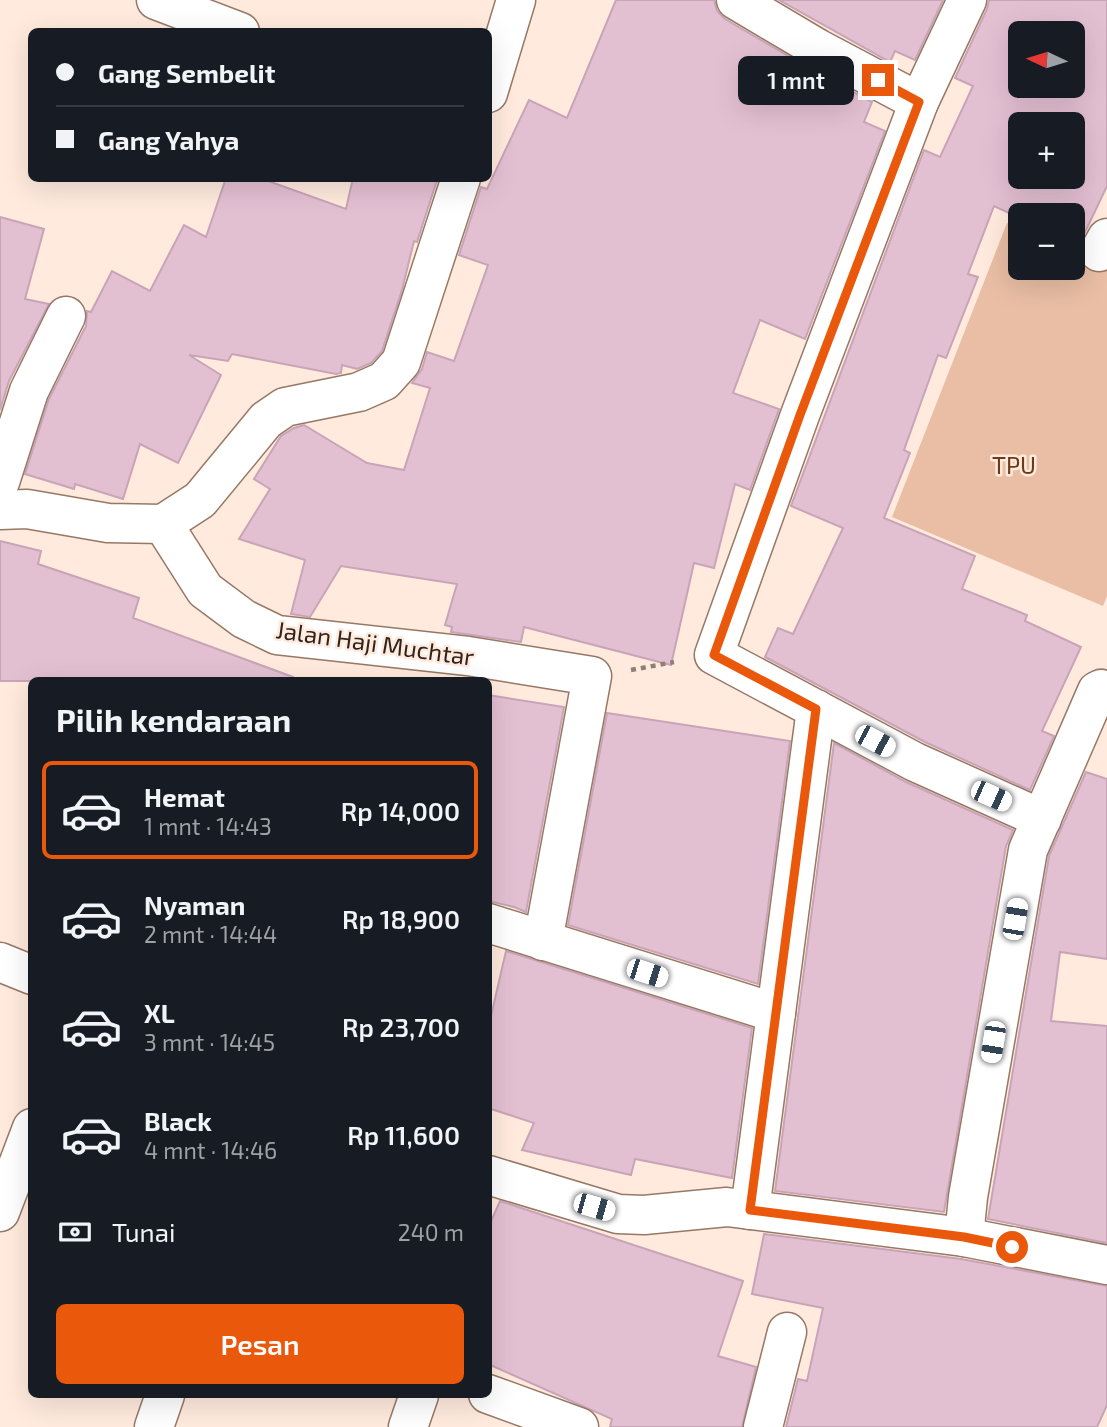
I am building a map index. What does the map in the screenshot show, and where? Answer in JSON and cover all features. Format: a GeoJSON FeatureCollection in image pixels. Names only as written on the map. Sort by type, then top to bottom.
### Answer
{"type":"FeatureCollection","features":[{"type":"Feature","properties":{"kind":"street"},"geometry":{"type":"LineString","coordinates":[[156,0],[230,28]]}},
{"type":"Feature","properties":{"kind":"street"},"geometry":{"type":"LineString","coordinates":[[492,80],[516,0]]}},
{"type":"Feature","properties":{"kind":"street"},"geometry":{"type":"LineString","coordinates":[[736,0],[817,48],[919,102]]}},
{"type":"Feature","properties":{"kind":"street"},"geometry":{"type":"LineString","coordinates":[[967,0],[919,102],[800,415],[714,655],[915,762],[1042,819]]}},
{"type":"Feature","properties":{"kind":"street"},"geometry":{"type":"LineString","coordinates":[[0,510],[27,509],[108,523],[163,524],[201,500],[266,420],[285,407],[359,392],[384,381],[401,362],[460,182]]}},
{"type":"Feature","properties":{"kind":"street"},"geometry":{"type":"LineString","coordinates":[[0,482],[29,391],[66,316]]}},
{"type":"Feature","properties":{"kind":"street","name":"Jalan Haji Muchtar"},"geometry":{"type":"LineString","coordinates":[[163,524],[205,590],[244,619],[277,635],[468,656],[592,677]]}},
{"type":"Feature","properties":{"kind":"street"},"geometry":{"type":"LineString","coordinates":[[543,940],[592,677]]}},
{"type":"Feature","properties":{"kind":"street"},"geometry":{"type":"LineString","coordinates":[[964,1237],[968,1197],[1028,850],[1097,691],[1101,689],[1107,692]]}},
{"type":"Feature","properties":{"kind":"street"},"geometry":{"type":"LineString","coordinates":[[750,1210],[816,709]]}},
{"type":"Feature","properties":{"kind":"street"},"geometry":{"type":"LineString","coordinates":[[492,924],[776,1013]]}},
{"type":"Feature","properties":{"kind":"street"},"geometry":{"type":"LineString","coordinates":[[0,962],[28,973]]}},
{"type":"Feature","properties":{"kind":"street"},"geometry":{"type":"LineString","coordinates":[[0,1212],[28,1138]]}},
{"type":"Feature","properties":{"kind":"street"},"geometry":{"type":"LineString","coordinates":[[492,1186],[618,1214],[644,1215],[727,1207],[964,1237],[1107,1265]]}},
{"type":"Feature","properties":{"kind":"street"},"geometry":{"type":"LineString","coordinates":[[763,1427],[787,1332]]}},
{"type":"Feature","properties":{"kind":"street"},"geometry":{"type":"LineString","coordinates":[[492,1395],[579,1427]]}},
{"type":"Feature","properties":{"kind":"street"},"geometry":{"type":"LineString","coordinates":[[154,1427],[164,1398]]}},
{"type":"Feature","properties":{"kind":"street"},"geometry":{"type":"LineString","coordinates":[[408,1427],[418,1398]]}},
{"type":"Feature","properties":{"kind":"path"},"geometry":{"type":"LineString","coordinates":[[592,677],[714,655]]}},
{"type":"Feature","properties":{"kind":"green space","name":"TPU"},"geometry":{"type":"Polygon","coordinates":[[[1007,223],[1008,280],[1085,280],[1085,260],[1107,270],[1107,596],[1103,606],[892,517],[1007,223]]]}},
{"type":"Feature","properties":{"kind":"building"},"geometry":{"type":"Polygon","coordinates":[[[616,0],[714,0],[717,11],[725,19],[872,102],[864,122],[885,131],[805,339],[760,320],[733,393],[779,409],[750,490],[735,484],[714,568],[694,563],[671,665],[524,627],[521,642],[451,632],[452,627],[445,625],[457,584],[341,566],[310,617],[291,614],[305,560],[239,539],[270,489],[254,479],[281,436],[304,425],[367,463],[404,470],[430,388],[412,383],[422,369],[427,352],[454,361],[488,265],[459,255],[481,187],[487,189],[492,182],[529,100],[567,118],[616,0]]]}},
{"type":"Feature","properties":{"kind":"building"},"geometry":{"type":"Polygon","coordinates":[[[779,0],[943,0],[915,60],[895,51],[890,62],[779,0]]]}},
{"type":"Feature","properties":{"kind":"building"},"geometry":{"type":"Polygon","coordinates":[[[989,0],[1107,0],[1107,186],[1085,232],[1085,203],[1008,203],[1008,212],[994,206],[968,274],[978,277],[946,358],[938,355],[904,450],[910,453],[884,518],[975,556],[962,589],[1027,615],[1025,621],[1081,647],[1042,731],[1054,736],[1030,790],[925,742],[765,657],[778,628],[793,634],[843,528],[791,506],[924,150],[940,157],[973,86],[955,78],[989,0]]]}},
{"type":"Feature","properties":{"kind":"building"},"geometry":{"type":"Polygon","coordinates":[[[225,182],[271,182],[346,209],[352,182],[436,182],[417,242],[414,241],[402,290],[382,351],[371,363],[357,369],[342,365],[341,373],[336,374],[232,354],[228,361],[189,355],[221,375],[178,463],[140,444],[123,499],[75,484],[74,489],[25,474],[49,399],[86,326],[87,311],[91,312],[112,271],[150,291],[184,225],[206,237],[225,182]]]}},
{"type":"Feature","properties":{"kind":"building"},"geometry":{"type":"Polygon","coordinates":[[[0,217],[44,229],[25,299],[49,304],[9,381],[0,410],[0,217]]]}},
{"type":"Feature","properties":{"kind":"building"},"geometry":{"type":"Polygon","coordinates":[[[0,541],[41,551],[38,564],[139,598],[133,618],[293,677],[28,677],[28,681],[0,681],[0,541]]]}},
{"type":"Feature","properties":{"kind":"building"},"geometry":{"type":"Polygon","coordinates":[[[492,696],[564,707],[526,912],[492,902],[492,696]]]}},
{"type":"Feature","properties":{"kind":"building"},"geometry":{"type":"Polygon","coordinates":[[[607,713],[790,741],[758,984],[568,925],[607,713]]]}},
{"type":"Feature","properties":{"kind":"building"},"geometry":{"type":"Polygon","coordinates":[[[834,743],[906,782],[1013,830],[1006,846],[944,1212],[775,1191],[834,743]]]}},
{"type":"Feature","properties":{"kind":"building"},"geometry":{"type":"Polygon","coordinates":[[[1086,772],[1107,779],[1107,959],[1060,952],[1051,1021],[1107,1026],[1107,1243],[988,1219],[1049,856],[1086,772]]]}},
{"type":"Feature","properties":{"kind":"building"},"geometry":{"type":"Polygon","coordinates":[[[506,951],[752,1028],[732,1178],[635,1159],[631,1175],[522,1150],[534,1123],[492,1109],[492,1012],[506,951]]]}},
{"type":"Feature","properties":{"kind":"building"},"geometry":{"type":"Polygon","coordinates":[[[500,1201],[743,1281],[718,1356],[756,1367],[742,1427],[610,1427],[612,1419],[492,1366],[492,1219],[500,1201]]]}},
{"type":"Feature","properties":{"kind":"building"},"geometry":{"type":"Polygon","coordinates":[[[764,1234],[961,1259],[1107,1286],[1107,1405],[1097,1427],[786,1427],[798,1379],[807,1381],[823,1308],[752,1294],[764,1234]]]}},
{"type":"Feature","properties":{"kind":"route"},"geometry":{"type":"LineString","coordinates":[[878,80],[919,102],[800,415],[714,655],[816,709],[750,1210],[964,1237],[1012,1247]]}}]}
